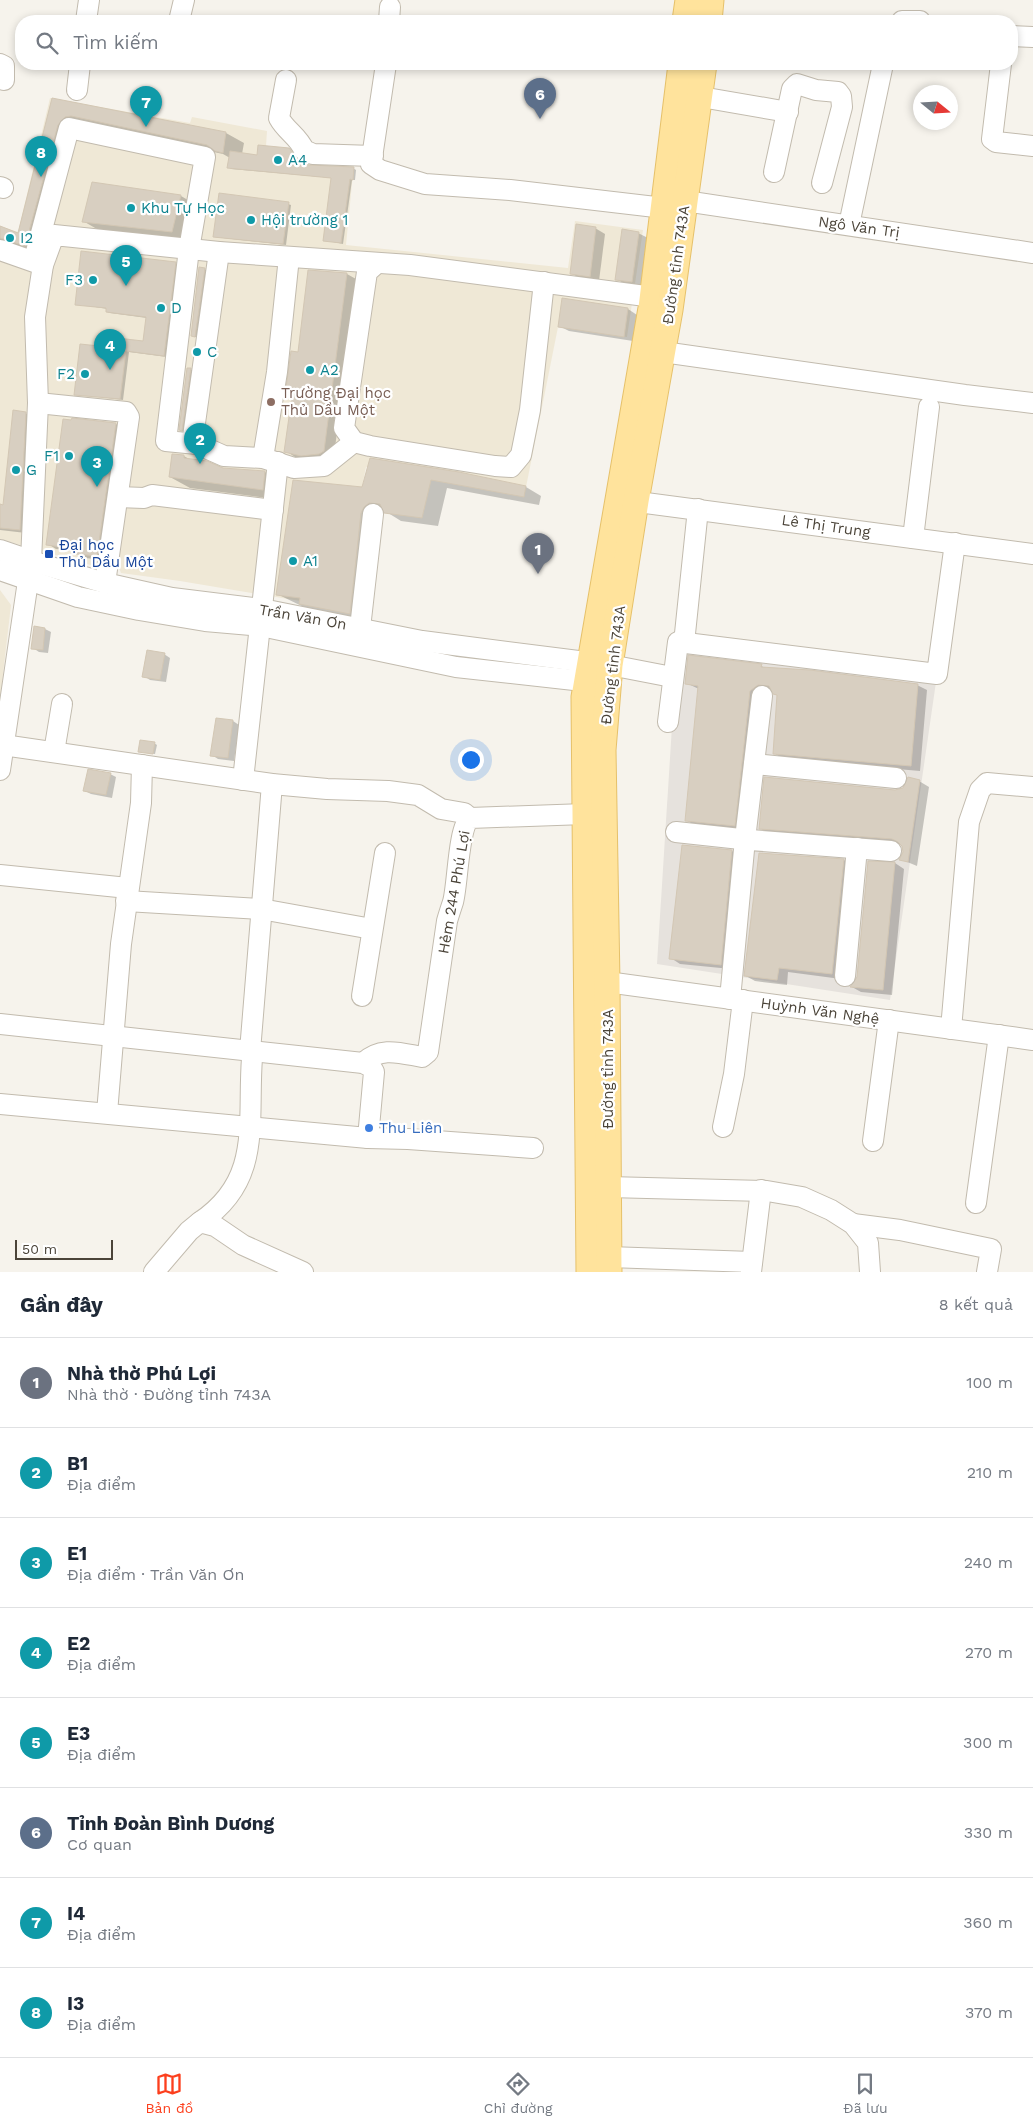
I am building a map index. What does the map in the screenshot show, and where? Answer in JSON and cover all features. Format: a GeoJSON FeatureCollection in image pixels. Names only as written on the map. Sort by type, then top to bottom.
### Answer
{"type":"FeatureCollection","features":[{"type":"Feature","properties":{"kind":"main road"},"geometry":{"type":"LineString","coordinates":[[686,15],[688,0]]}},
{"type":"Feature","properties":{"kind":"main road"},"geometry":{"type":"LineString","coordinates":[[710,15],[711,0]]}},
{"type":"Feature","properties":{"kind":"main road","name":"Đường tỉnh 743A"},"geometry":{"type":"LineString","coordinates":[[627,500],[662,352],[675,204],[681,70]]}},
{"type":"Feature","properties":{"kind":"main road","name":"Đường tỉnh 743A"},"geometry":{"type":"LineString","coordinates":[[589,1272],[603,750],[599,673],[627,500],[653,297],[701,97],[703,70]]}},
{"type":"Feature","properties":{"kind":"main road","name":"Đường tỉnh 743A"},"geometry":{"type":"LineString","coordinates":[[599,673],[584,696],[583,747],[585,814],[597,982],[608,1186],[609,1264]]}},
{"type":"Feature","properties":{"kind":"street"},"geometry":{"type":"LineString","coordinates":[[87,15],[89,0]]}},
{"type":"Feature","properties":{"kind":"street"},"geometry":{"type":"LineString","coordinates":[[180,15],[184,0]]}},
{"type":"Feature","properties":{"kind":"street"},"geometry":{"type":"LineString","coordinates":[[1018,36],[1033,37]]}},
{"type":"Feature","properties":{"kind":"street"},"geometry":{"type":"LineString","coordinates":[[77,90],[79,70]]}},
{"type":"Feature","properties":{"kind":"street"},"geometry":{"type":"LineString","coordinates":[[286,80],[278,118],[286,130],[299,140],[304,150],[313,154],[372,156],[385,70]]}},
{"type":"Feature","properties":{"kind":"street"},"geometry":{"type":"LineString","coordinates":[[849,225],[882,70]]}},
{"type":"Feature","properties":{"kind":"street"},"geometry":{"type":"LineString","coordinates":[[1000,70],[992,139],[996,142],[1033,146]]}},
{"type":"Feature","properties":{"kind":"street"},"geometry":{"type":"LineString","coordinates":[[774,172],[792,89],[797,84],[816,90],[838,92],[841,96],[842,107],[822,183]]}},
{"type":"Feature","properties":{"kind":"street"},"geometry":{"type":"LineString","coordinates":[[701,97],[788,112]]}},
{"type":"Feature","properties":{"kind":"street"},"geometry":{"type":"LineString","coordinates":[[31,561],[38,403],[35,317],[38,263],[69,128],[205,157],[189,249],[166,441],[198,444],[224,456],[271,460],[294,468],[324,466],[354,442]]}},
{"type":"Feature","properties":{"kind":"street","name":"Ngô Văn Trị"},"geometry":{"type":"LineString","coordinates":[[372,156],[371,164],[380,170],[425,184],[675,204],[849,225],[1033,253]]}},
{"type":"Feature","properties":{"kind":"street"},"geometry":{"type":"LineString","coordinates":[[38,263],[54,235],[289,258],[410,265],[653,297]]}},
{"type":"Feature","properties":{"kind":"street"},"geometry":{"type":"LineString","coordinates":[[0,250],[38,263]]}},
{"type":"Feature","properties":{"kind":"street"},"geometry":{"type":"LineString","coordinates":[[198,444],[193,437],[219,252]]}},
{"type":"Feature","properties":{"kind":"street"},"geometry":{"type":"LineString","coordinates":[[243,780],[273,510],[271,460],[277,372],[289,258]]}},
{"type":"Feature","properties":{"kind":"street"},"geometry":{"type":"LineString","coordinates":[[376,264],[367,272],[344,428],[354,442],[370,446],[511,467],[521,455],[530,410],[544,282]]}},
{"type":"Feature","properties":{"kind":"street"},"geometry":{"type":"LineString","coordinates":[[662,352],[1033,403]]}},
{"type":"Feature","properties":{"kind":"street"},"geometry":{"type":"LineString","coordinates":[[38,403],[126,412],[129,418],[105,582]]}},
{"type":"Feature","properties":{"kind":"street"},"geometry":{"type":"LineString","coordinates":[[913,538],[930,407]]}},
{"type":"Feature","properties":{"kind":"street"},"geometry":{"type":"LineString","coordinates":[[118,497],[144,498],[152,495],[273,510]]}},
{"type":"Feature","properties":{"kind":"street","name":"Lê Thị Trung"},"geometry":{"type":"LineString","coordinates":[[627,500],[1033,554]]}},
{"type":"Feature","properties":{"kind":"street"},"geometry":{"type":"LineString","coordinates":[[684,643],[698,509]]}},
{"type":"Feature","properties":{"kind":"street"},"geometry":{"type":"LineString","coordinates":[[360,628],[373,514]]}},
{"type":"Feature","properties":{"kind":"street"},"geometry":{"type":"LineString","coordinates":[[668,722],[672,677],[678,642],[937,674],[955,543]]}},
{"type":"Feature","properties":{"kind":"street","name":"Trần Văn Ơn"},"geometry":{"type":"LineString","coordinates":[[0,550],[105,582],[262,618],[456,667],[599,673]]}},
{"type":"Feature","properties":{"kind":"street","name":"Trần Văn Ơn"},"geometry":{"type":"LineString","coordinates":[[0,570],[78,597],[138,610],[197,620],[298,618],[599,673]]}},
{"type":"Feature","properties":{"kind":"street"},"geometry":{"type":"LineString","coordinates":[[0,770],[28,581]]}},
{"type":"Feature","properties":{"kind":"street"},"geometry":{"type":"LineString","coordinates":[[599,673],[672,677]]}},
{"type":"Feature","properties":{"kind":"street"},"geometry":{"type":"LineString","coordinates":[[724,1127],[734,1074],[745,839],[762,696]]}},
{"type":"Feature","properties":{"kind":"street"},"geometry":{"type":"LineString","coordinates":[[54,752],[62,704]]}},
{"type":"Feature","properties":{"kind":"street"},"geometry":{"type":"LineString","coordinates":[[3,745],[272,784],[418,794],[441,809],[464,813],[470,818]]}},
{"type":"Feature","properties":{"kind":"street"},"geometry":{"type":"LineString","coordinates":[[754,764],[896,778]]}},
{"type":"Feature","properties":{"kind":"street"},"geometry":{"type":"LineString","coordinates":[[107,1114],[127,895],[141,803],[142,765]]}},
{"type":"Feature","properties":{"kind":"street"},"geometry":{"type":"LineString","coordinates":[[951,1029],[969,822],[980,790],[987,783],[1033,787]]}},
{"type":"Feature","properties":{"kind":"street"},"geometry":{"type":"LineString","coordinates":[[154,1272],[189,1231],[217,1211],[232,1191],[245,1166],[249,1151],[252,1058],[250,1051],[272,784]]}},
{"type":"Feature","properties":{"kind":"street","name":"Hẻm 244 Phú Lợi"},"geometry":{"type":"LineString","coordinates":[[363,1064],[373,1055],[389,1052],[422,1057],[428,1052],[447,921],[453,902],[463,834],[467,821],[470,818],[585,814]]}},
{"type":"Feature","properties":{"kind":"street"},"geometry":{"type":"LineString","coordinates":[[676,832],[891,851]]}},
{"type":"Feature","properties":{"kind":"street"},"geometry":{"type":"LineString","coordinates":[[845,976],[857,848]]}},
{"type":"Feature","properties":{"kind":"street"},"geometry":{"type":"LineString","coordinates":[[362,996],[385,853]]}},
{"type":"Feature","properties":{"kind":"street"},"geometry":{"type":"LineString","coordinates":[[0,875],[127,895],[261,909],[372,929]]}},
{"type":"Feature","properties":{"kind":"street","name":"Huỳnh Văn Nghệ"},"geometry":{"type":"LineString","coordinates":[[597,982],[1033,1040]]}},
{"type":"Feature","properties":{"kind":"street"},"geometry":{"type":"LineString","coordinates":[[873,1141],[889,1020]]}},
{"type":"Feature","properties":{"kind":"street"},"geometry":{"type":"LineString","coordinates":[[0,1024],[363,1064],[371,1067],[374,1072],[368,1138]]}},
{"type":"Feature","properties":{"kind":"street"},"geometry":{"type":"LineString","coordinates":[[976,1203],[999,1035]]}},
{"type":"Feature","properties":{"kind":"street"},"geometry":{"type":"LineString","coordinates":[[0,1104],[368,1138],[533,1148]]}},
{"type":"Feature","properties":{"kind":"street"},"geometry":{"type":"LineString","coordinates":[[608,1186],[760,1190],[802,1196],[831,1210],[853,1224],[868,1243],[870,1272]]}},
{"type":"Feature","properties":{"kind":"street"},"geometry":{"type":"LineString","coordinates":[[609,1264],[752,1267],[760,1190]]}},
{"type":"Feature","properties":{"kind":"street"},"geometry":{"type":"LineString","coordinates":[[200,1222],[215,1226],[243,1245],[303,1272]]}},
{"type":"Feature","properties":{"kind":"street"},"geometry":{"type":"LineString","coordinates":[[853,1224],[900,1230],[991,1249],[988,1272]]}},
{"type":"Feature","properties":{"kind":"shaded area","name":"Trường Đại học Thủ Dầu Một"},"geometry":{"type":"Polygon","coordinates":[[[50,98],[190,123],[192,117],[267,131],[266,146],[301,149],[354,163],[346,245],[568,268],[575,221],[643,230],[627,337],[558,327],[524,497],[366,467],[362,487],[309,521],[300,601],[121,573],[118,565],[94,566],[0,539],[0,226],[18,232],[50,98]]]}},
{"type":"Feature","properties":{"kind":"shaded area"},"geometry":{"type":"Polygon","coordinates":[[[0,590],[11,605],[0,700],[0,590]]]}},
{"type":"Feature","properties":{"kind":"shaded area"},"geometry":{"type":"Polygon","coordinates":[[[677,647],[936,682],[890,1000],[657,964],[677,647]]]}},
{"type":"Feature","properties":{"kind":"building"},"geometry":{"type":"Polygon","coordinates":[[[52,98],[226,132],[223,153],[215,151],[207,145],[71,116],[65,117],[58,125],[25,246],[0,238],[0,226],[18,233],[52,98]]]}},
{"type":"Feature","properties":{"kind":"building","name":"A4"},"geometry":{"type":"Polygon","coordinates":[[[258,145],[289,148],[299,160],[309,165],[354,167],[353,180],[350,179],[341,243],[323,241],[331,178],[227,168],[230,151],[257,155],[258,145]]]}},
{"type":"Feature","properties":{"kind":"building","name":"Khu Tự Học"},"geometry":{"type":"Polygon","coordinates":[[[92,182],[181,195],[172,232],[82,222],[92,182]]]}},
{"type":"Feature","properties":{"kind":"building","name":"Hội trường 1"},"geometry":{"type":"Polygon","coordinates":[[[219,193],[289,202],[283,244],[213,237],[219,193]]]}},
{"type":"Feature","properties":{"kind":"building"},"geometry":{"type":"Polygon","coordinates":[[[576,224],[596,227],[590,277],[570,274],[576,224]]]}},
{"type":"Feature","properties":{"kind":"building"},"geometry":{"type":"Polygon","coordinates":[[[622,229],[639,232],[632,282],[615,280],[622,229]]]}},
{"type":"Feature","properties":{"kind":"building"},"geometry":{"type":"Polygon","coordinates":[[[81,251],[176,262],[164,356],[126,351],[120,399],[74,395],[80,344],[99,346],[100,336],[143,341],[146,317],[106,312],[106,308],[75,305],[81,251]]]}},
{"type":"Feature","properties":{"kind":"building"},"geometry":{"type":"Polygon","coordinates":[[[199,267],[205,268],[195,337],[191,336],[199,267]]]}},
{"type":"Feature","properties":{"kind":"building","name":"A2"},"geometry":{"type":"Polygon","coordinates":[[[308,270],[347,273],[324,451],[319,454],[301,456],[284,452],[293,389],[286,388],[291,351],[298,352],[308,270]]]}},
{"type":"Feature","properties":{"kind":"building"},"geometry":{"type":"Polygon","coordinates":[[[562,298],[628,308],[624,337],[558,327],[562,298]]]}},
{"type":"Feature","properties":{"kind":"building"},"geometry":{"type":"Polygon","coordinates":[[[187,368],[191,368],[182,431],[179,430],[187,368]]]}},
{"type":"Feature","properties":{"kind":"building","name":"G"},"geometry":{"type":"Polygon","coordinates":[[[13,410],[26,412],[20,530],[0,528],[0,504],[3,505],[13,410]]]}},
{"type":"Feature","properties":{"kind":"building"},"geometry":{"type":"Polygon","coordinates":[[[72,418],[116,423],[97,556],[76,554],[77,549],[46,545],[63,419],[71,420],[72,418]]]}},
{"type":"Feature","properties":{"kind":"building"},"geometry":{"type":"Polygon","coordinates":[[[172,454],[184,455],[184,458],[207,461],[223,468],[265,471],[263,490],[169,477],[172,454]]]}},
{"type":"Feature","properties":{"kind":"building"},"geometry":{"type":"Polygon","coordinates":[[[370,458],[459,472],[526,486],[524,497],[431,480],[422,518],[384,513],[380,504],[369,503],[361,513],[350,614],[299,604],[300,598],[276,595],[293,480],[362,487],[370,458]]]}},
{"type":"Feature","properties":{"kind":"building"},"geometry":{"type":"Polygon","coordinates":[[[34,626],[45,628],[43,650],[31,649],[34,626]]]}},
{"type":"Feature","properties":{"kind":"building"},"geometry":{"type":"Polygon","coordinates":[[[147,650],[165,653],[160,680],[142,677],[147,650]]]}},
{"type":"Feature","properties":{"kind":"building"},"geometry":{"type":"Polygon","coordinates":[[[688,655],[762,664],[761,667],[810,670],[918,684],[911,766],[773,754],[777,695],[773,694],[769,686],[758,685],[750,691],[735,826],[685,821],[698,686],[685,684],[688,655]]]}},
{"type":"Feature","properties":{"kind":"building"},"geometry":{"type":"Polygon","coordinates":[[[216,718],[233,720],[228,758],[210,756],[216,718]]]}},
{"type":"Feature","properties":{"kind":"building"},"geometry":{"type":"Polygon","coordinates":[[[140,740],[155,742],[153,754],[138,752],[140,740]]]}},
{"type":"Feature","properties":{"kind":"building"},"geometry":{"type":"Polygon","coordinates":[[[88,769],[111,773],[106,795],[83,791],[88,769]]]}},
{"type":"Feature","properties":{"kind":"building"},"geometry":{"type":"Polygon","coordinates":[[[764,777],[895,790],[903,788],[908,777],[920,780],[908,862],[899,860],[903,852],[902,846],[892,839],[759,829],[764,777]]]}},
{"type":"Feature","properties":{"kind":"building"},"geometry":{"type":"Polygon","coordinates":[[[682,845],[732,850],[721,965],[669,959],[682,845]]]}},
{"type":"Feature","properties":{"kind":"building"},"geometry":{"type":"Polygon","coordinates":[[[759,853],[844,859],[832,974],[779,968],[777,980],[744,976],[759,853]]]}},
{"type":"Feature","properties":{"kind":"building"},"geometry":{"type":"Polygon","coordinates":[[[868,861],[895,862],[883,990],[850,987],[857,977],[868,861]]]}},
{"type":"Feature","properties":{"kind":"place","name":"Tỉnh Đoàn Bình Dương"},"geometry":{"type":"Point","coordinates":[540,119]}},
{"type":"Feature","properties":{"kind":"place","name":"I4"},"geometry":{"type":"Point","coordinates":[146,127]}},
{"type":"Feature","properties":{"kind":"place","name":"A4"},"geometry":{"type":"Point","coordinates":[278,160]}},
{"type":"Feature","properties":{"kind":"place","name":"I3"},"geometry":{"type":"Point","coordinates":[41,177]}},
{"type":"Feature","properties":{"kind":"place","name":"Khu Tự Học"},"geometry":{"type":"Point","coordinates":[131,208]}},
{"type":"Feature","properties":{"kind":"place","name":"Hội trường 1"},"geometry":{"type":"Point","coordinates":[251,220]}},
{"type":"Feature","properties":{"kind":"place","name":"I2"},"geometry":{"type":"Point","coordinates":[10,238]}},
{"type":"Feature","properties":{"kind":"place","name":"F3"},"geometry":{"type":"Point","coordinates":[93,280]}},
{"type":"Feature","properties":{"kind":"place","name":"E3"},"geometry":{"type":"Point","coordinates":[126,286]}},
{"type":"Feature","properties":{"kind":"place","name":"D"},"geometry":{"type":"Point","coordinates":[161,308]}},
{"type":"Feature","properties":{"kind":"place","name":"C"},"geometry":{"type":"Point","coordinates":[197,352]}},
{"type":"Feature","properties":{"kind":"place","name":"E2"},"geometry":{"type":"Point","coordinates":[110,370]}},
{"type":"Feature","properties":{"kind":"place","name":"A2"},"geometry":{"type":"Point","coordinates":[310,370]}},
{"type":"Feature","properties":{"kind":"place","name":"F2"},"geometry":{"type":"Point","coordinates":[85,374]}},
{"type":"Feature","properties":{"kind":"place","name":"Trường Đại học Thủ Dầu Một"},"geometry":{"type":"Point","coordinates":[271,402]}},
{"type":"Feature","properties":{"kind":"place","name":"F1"},"geometry":{"type":"Point","coordinates":[69,456]}},
{"type":"Feature","properties":{"kind":"place","name":"B1"},"geometry":{"type":"Point","coordinates":[200,464]}},
{"type":"Feature","properties":{"kind":"place","name":"G"},"geometry":{"type":"Point","coordinates":[16,470]}},
{"type":"Feature","properties":{"kind":"place","name":"E1"},"geometry":{"type":"Point","coordinates":[97,487]}},
{"type":"Feature","properties":{"kind":"place","name":"Đại học Thủ Dầu Một"},"geometry":{"type":"Point","coordinates":[49,554]}},
{"type":"Feature","properties":{"kind":"place","name":"A1"},"geometry":{"type":"Point","coordinates":[293,561]}},
{"type":"Feature","properties":{"kind":"place","name":"Nhà thờ Phú Lợi"},"geometry":{"type":"Point","coordinates":[538,574]}},
{"type":"Feature","properties":{"kind":"place","name":"Thu Liên"},"geometry":{"type":"Point","coordinates":[369,1128]}}]}
